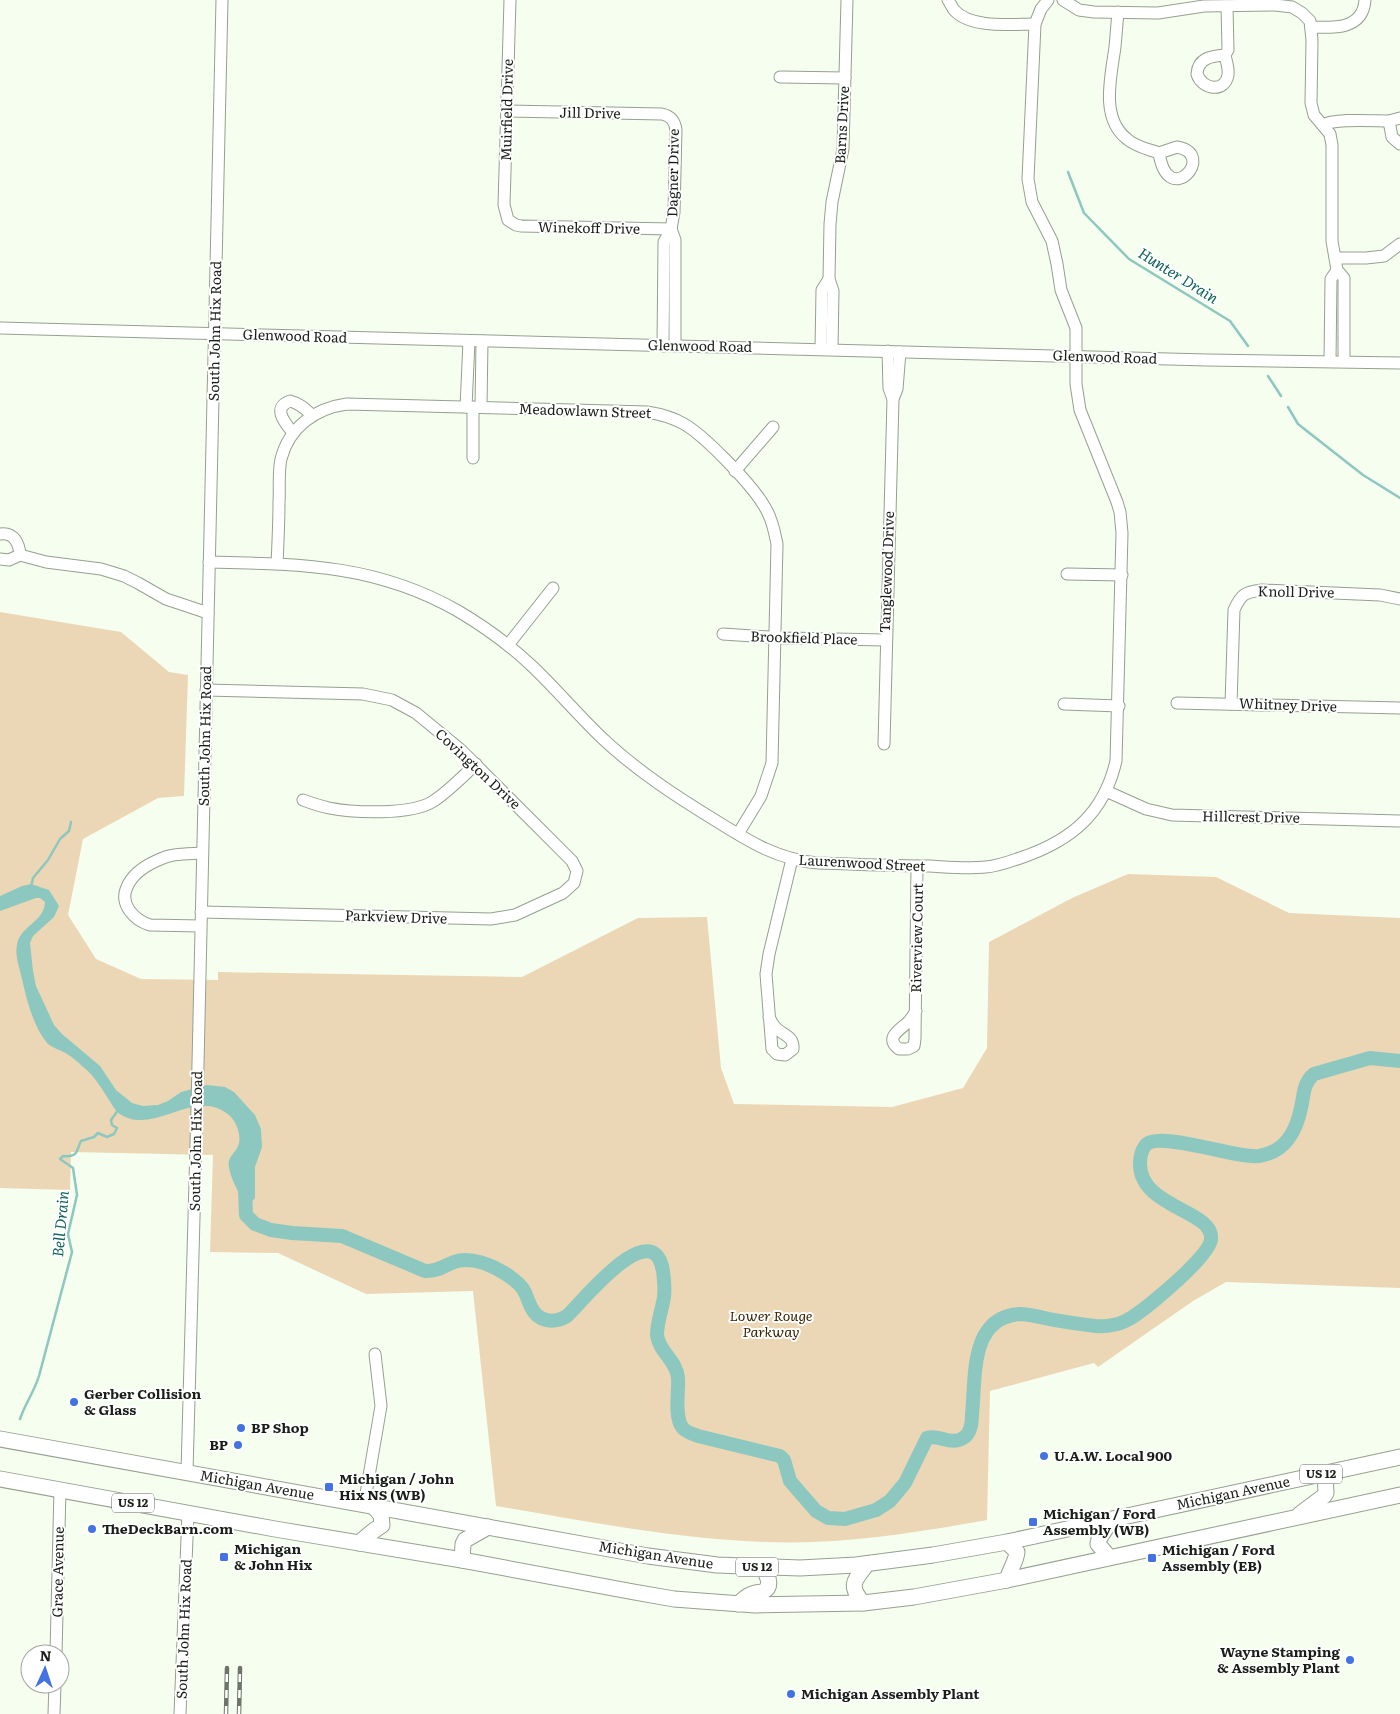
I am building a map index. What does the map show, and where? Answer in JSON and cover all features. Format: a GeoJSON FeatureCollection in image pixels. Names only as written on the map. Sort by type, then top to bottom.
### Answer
{"type":"FeatureCollection","features":[{"type":"Feature","properties":{"kind":"main road","name":"Michigan Avenue"},"geometry":{"type":"LineString","coordinates":[[4,1443],[187,1472],[677,1560],[764,1568],[867,1564],[934,1556],[1400,1457]]}},
{"type":"Feature","properties":{"kind":"main road"},"geometry":{"type":"LineString","coordinates":[[1294,1518],[1324,1496],[1326,1492],[1325,1473]]}},
{"type":"Feature","properties":{"kind":"main road","name":"US 12"},"geometry":{"type":"LineString","coordinates":[[0,1479],[674,1599],[738,1604],[789,1605],[862,1603],[914,1597],[1007,1580],[1400,1495]]}},
{"type":"Feature","properties":{"kind":"main road"},"geometry":{"type":"LineString","coordinates":[[359,1543],[382,1525],[380,1515],[369,1506]]}},
{"type":"Feature","properties":{"kind":"main road"},"geometry":{"type":"LineString","coordinates":[[1109,1557],[1098,1544],[1099,1539],[1112,1519]]}},
{"type":"Feature","properties":{"kind":"main road"},"geometry":{"type":"LineString","coordinates":[[462,1560],[465,1540],[488,1527]]}},
{"type":"Feature","properties":{"kind":"main road"},"geometry":{"type":"LineString","coordinates":[[1007,1542],[1017,1552],[1007,1580]]}},
{"type":"Feature","properties":{"kind":"main road"},"geometry":{"type":"LineString","coordinates":[[862,1603],[853,1588],[854,1583],[867,1564]]}},
{"type":"Feature","properties":{"kind":"main road"},"geometry":{"type":"LineString","coordinates":[[738,1604],[751,1594],[764,1592],[768,1588],[768,1576],[764,1568]]}},
{"type":"Feature","properties":{"kind":"street","name":"South John Hix Road"},"geometry":{"type":"LineString","coordinates":[[187,1472],[198,1108],[200,926],[216,334],[222,0]]}},
{"type":"Feature","properties":{"kind":"street","name":"Muirfield Drive"},"geometry":{"type":"LineString","coordinates":[[508,220],[504,205],[510,0]]}},
{"type":"Feature","properties":{"kind":"street","name":"Barns Drive"},"geometry":{"type":"LineString","coordinates":[[826,349],[834,291],[829,278],[830,214],[843,149],[846,0]]}},
{"type":"Feature","properties":{"kind":"street"},"geometry":{"type":"LineString","coordinates":[[948,0],[954,11],[976,23],[1035,24],[1048,0]]}},
{"type":"Feature","properties":{"kind":"street"},"geometry":{"type":"LineString","coordinates":[[1063,0],[1079,10],[1086,11],[1158,13],[1193,3],[1227,6],[1275,3],[1292,7],[1310,21],[1311,103],[1314,115],[1330,134],[1332,145],[1332,241],[1337,270],[1344,278],[1344,361]]}},
{"type":"Feature","properties":{"kind":"street"},"geometry":{"type":"LineString","coordinates":[[1311,27],[1338,28],[1348,25],[1357,19],[1362,12],[1365,0]]}},
{"type":"Feature","properties":{"kind":"street"},"geometry":{"type":"LineString","coordinates":[[1225,55],[1228,50],[1227,6]]}},
{"type":"Feature","properties":{"kind":"street"},"geometry":{"type":"LineString","coordinates":[[1118,12],[1111,81],[1110,105],[1112,115],[1118,129],[1127,139],[1136,145],[1159,153]]}},
{"type":"Feature","properties":{"kind":"street","name":"Laurenwood Street"},"geometry":{"type":"LineString","coordinates":[[209,562],[277,564],[338,569],[401,585],[426,595],[455,610],[508,644],[535,668],[600,736],[630,762],[675,796],[765,850],[792,860],[818,864],[986,867],[1006,863],[1062,840],[1075,831],[1093,812],[1106,791],[1113,775],[1116,760],[1122,525],[1120,512],[1080,410],[1076,384],[1076,328],[1060,290],[1056,254],[1047,230],[1032,202],[1028,179],[1035,24]]}},
{"type":"Feature","properties":{"kind":"street"},"geometry":{"type":"LineString","coordinates":[[780,77],[845,78]]}},
{"type":"Feature","properties":{"kind":"street","name":"Jill Drive"},"geometry":{"type":"LineString","coordinates":[[507,111],[662,114],[671,118]]}},
{"type":"Feature","properties":{"kind":"street","name":"Dagner Drive"},"geometry":{"type":"LineString","coordinates":[[663,346],[664,242],[671,229],[674,212],[676,130],[671,118]]}},
{"type":"Feature","properties":{"kind":"street"},"geometry":{"type":"LineString","coordinates":[[1324,125],[1327,123],[1395,119],[1392,138],[1400,144]]}},
{"type":"Feature","properties":{"kind":"street","name":"Winekoff Drive"},"geometry":{"type":"LineString","coordinates":[[508,220],[521,226],[671,229]]}},
{"type":"Feature","properties":{"kind":"street","name":"Dagner Drive"},"geometry":{"type":"LineString","coordinates":[[671,229],[676,240],[675,346]]}},
{"type":"Feature","properties":{"kind":"street"},"geometry":{"type":"LineString","coordinates":[[1336,258],[1384,256],[1400,244]]}},
{"type":"Feature","properties":{"kind":"street"},"geometry":{"type":"LineString","coordinates":[[1330,361],[1331,279],[1337,270]]}},
{"type":"Feature","properties":{"kind":"street"},"geometry":{"type":"LineString","coordinates":[[1331,311],[1345,311]]}},
{"type":"Feature","properties":{"kind":"street","name":"Glenwood Road"},"geometry":{"type":"LineString","coordinates":[[0,328],[1400,363]]}},
{"type":"Feature","properties":{"kind":"street"},"geometry":{"type":"LineString","coordinates":[[469,341],[473,407],[473,458]]}},
{"type":"Feature","properties":{"kind":"street"},"geometry":{"type":"LineString","coordinates":[[473,407],[482,341]]}},
{"type":"Feature","properties":{"kind":"street","name":"Tanglewood Drive"},"geometry":{"type":"LineString","coordinates":[[884,744],[885,640],[893,399],[889,388],[894,351]]}},
{"type":"Feature","properties":{"kind":"street"},"geometry":{"type":"LineString","coordinates":[[293,433],[282,418],[282,406],[286,403],[294,402],[312,415]]}},
{"type":"Feature","properties":{"kind":"street","name":"Meadowlawn Street"},"geometry":{"type":"LineString","coordinates":[[277,564],[280,465],[283,454],[293,433],[302,423],[312,415],[335,406],[348,404],[647,412],[678,421],[693,430],[735,471],[762,503],[774,531],[778,557],[772,763],[761,796],[738,834]]}},
{"type":"Feature","properties":{"kind":"street"},"geometry":{"type":"LineString","coordinates":[[735,471],[773,427]]}},
{"type":"Feature","properties":{"kind":"street"},"geometry":{"type":"LineString","coordinates":[[0,534],[12,536],[17,541],[20,555]]}},
{"type":"Feature","properties":{"kind":"street"},"geometry":{"type":"LineString","coordinates":[[0,559],[9,560],[20,555],[46,562],[91,567],[113,572],[138,583],[166,599],[208,613]]}},
{"type":"Feature","properties":{"kind":"street"},"geometry":{"type":"LineString","coordinates":[[1068,574],[1122,575]]}},
{"type":"Feature","properties":{"kind":"street"},"geometry":{"type":"LineString","coordinates":[[508,644],[553,588]]}},
{"type":"Feature","properties":{"kind":"street","name":"Knoll Drive"},"geometry":{"type":"LineString","coordinates":[[1231,704],[1234,610],[1240,598],[1246,593],[1262,590],[1380,595],[1400,599]]}},
{"type":"Feature","properties":{"kind":"street","name":"Brookfield Place"},"geometry":{"type":"LineString","coordinates":[[723,634],[776,638],[885,640]]}},
{"type":"Feature","properties":{"kind":"street","name":"Covington Drive"},"geometry":{"type":"LineString","coordinates":[[206,690],[363,694],[384,697],[400,704],[416,713],[476,764],[572,861],[576,867],[577,875]]}},
{"type":"Feature","properties":{"kind":"street","name":"Whitney Drive"},"geometry":{"type":"LineString","coordinates":[[1177,703],[1400,708]]}},
{"type":"Feature","properties":{"kind":"street"},"geometry":{"type":"LineString","coordinates":[[1064,704],[1118,706]]}},
{"type":"Feature","properties":{"kind":"street"},"geometry":{"type":"LineString","coordinates":[[303,800],[330,808],[389,811],[409,810],[430,803],[441,796],[476,764]]}},
{"type":"Feature","properties":{"kind":"street","name":"Hillcrest Drive"},"geometry":{"type":"LineString","coordinates":[[1106,791],[1146,809],[1172,815],[1400,821]]}},
{"type":"Feature","properties":{"kind":"street"},"geometry":{"type":"LineString","coordinates":[[200,926],[150,925],[143,923],[136,918],[126,904],[126,895],[127,887],[133,878],[155,862],[174,854],[202,853]]}},
{"type":"Feature","properties":{"kind":"street"},"geometry":{"type":"LineString","coordinates":[[769,1017],[766,968],[792,860]]}},
{"type":"Feature","properties":{"kind":"street","name":"Riverview Court"},"geometry":{"type":"LineString","coordinates":[[916,1011],[917,866]]}},
{"type":"Feature","properties":{"kind":"street","name":"Parkview Drive"},"geometry":{"type":"LineString","coordinates":[[201,912],[491,919],[516,915],[563,893],[571,887],[577,875]]}},
{"type":"Feature","properties":{"kind":"street"},"geometry":{"type":"LineString","coordinates":[[369,1506],[381,1406],[375,1354]]}},
{"type":"Feature","properties":{"kind":"street","name":"Grace Avenue"},"geometry":{"type":"LineString","coordinates":[[56,1644],[60,1489]]}},
{"type":"Feature","properties":{"kind":"street","name":"South John Hix Road"},"geometry":{"type":"LineString","coordinates":[[180,1714],[188,1513]]}},
{"type":"Feature","properties":{"kind":"street"},"geometry":{"type":"LineString","coordinates":[[54,1714],[55,1694]]}},
{"type":"Feature","properties":{"kind":"green space","name":"Lower Rouge Parkway"},"geometry":{"type":"Polygon","coordinates":[[[0,612],[121,632],[169,672],[188,675],[184,796],[158,798],[83,839],[68,915],[96,959],[141,979],[218,980],[218,972],[522,977],[638,918],[707,917],[721,1068],[734,1104],[892,1107],[963,1088],[987,1048],[989,942],[1072,898],[1128,874],[1216,877],[1289,913],[1400,918],[1400,1288],[1226,1282],[1193,1301],[1098,1367],[1094,1363],[990,1391],[987,1520],[850,1540],[766,1542],[664,1533],[496,1506],[473,1291],[366,1294],[278,1253],[210,1252],[213,1155],[71,1152],[70,1190],[0,1188],[0,612]]]}},
{"type":"Feature","properties":{"kind":"water"},"geometry":{"type":"Polygon","coordinates":[[[31,884],[49,890],[59,906],[54,917],[33,936],[30,943],[36,986],[54,1025],[100,1066],[116,1090],[132,1103],[143,1106],[158,1105],[181,1092],[207,1085],[225,1087],[234,1092],[255,1115],[261,1129],[262,1147],[255,1167],[255,1198],[247,1207],[230,1171],[230,1159],[239,1144],[239,1135],[237,1127],[230,1116],[216,1108],[202,1106],[145,1120],[131,1119],[117,1112],[97,1081],[87,1071],[69,1055],[49,1045],[41,1035],[30,1009],[16,952],[19,938],[41,915],[45,902],[40,898],[36,898],[0,911],[0,896],[31,884]]]}},
{"type":"Feature","properties":{"kind":"waterway","name":"Hunter Drain"},"geometry":{"type":"LineString","coordinates":[[1068,172],[1084,213],[1129,259],[1230,321],[1248,346]]}},
{"type":"Feature","properties":{"kind":"waterway","name":"Hunter Drain"},"geometry":{"type":"LineString","coordinates":[[1268,376],[1281,396]]}},
{"type":"Feature","properties":{"kind":"waterway","name":"Hunter Drain"},"geometry":{"type":"LineString","coordinates":[[1288,407],[1298,424],[1363,475],[1400,498]]}},
{"type":"Feature","properties":{"kind":"waterway"},"geometry":{"type":"LineString","coordinates":[[31,887],[33,878],[48,860],[60,839],[69,831],[71,822]]}},
{"type":"Feature","properties":{"kind":"waterway"},"geometry":{"type":"LineString","coordinates":[[245,1189],[246,1215],[255,1224],[271,1230],[292,1233],[342,1236],[425,1271],[436,1270],[461,1260],[481,1262],[511,1277],[524,1291],[534,1312],[542,1319],[552,1321],[567,1316],[601,1280],[632,1256],[646,1251],[657,1255],[663,1271],[664,1291],[657,1335],[658,1341],[677,1372],[677,1410],[683,1429],[698,1436],[780,1456],[784,1460],[790,1481],[816,1511],[828,1518],[845,1519],[876,1510],[890,1501],[905,1483],[927,1438],[936,1437],[954,1441],[968,1434],[972,1420],[975,1368],[978,1352],[983,1338],[991,1326],[1003,1318],[1019,1314],[1095,1326],[1120,1323],[1134,1316],[1155,1300],[1204,1253],[1211,1239],[1209,1229],[1201,1221],[1163,1199],[1143,1179],[1140,1162],[1145,1146],[1152,1142],[1180,1142],[1248,1156],[1268,1154],[1288,1140],[1299,1117],[1306,1085],[1314,1074],[1370,1058],[1400,1061]]}},
{"type":"Feature","properties":{"kind":"waterway","name":"Bell Drain"},"geometry":{"type":"LineString","coordinates":[[20,1419],[39,1376],[72,1252],[68,1234],[77,1195],[73,1168],[60,1159],[63,1156],[74,1155],[81,1141],[94,1137],[98,1133],[107,1137],[114,1134],[117,1128],[112,1125],[111,1120],[119,1109]]}},
{"type":"Feature","properties":{"kind":"railway"},"geometry":{"type":"LineString","coordinates":[[226,1714],[227,1668]]}},
{"type":"Feature","properties":{"kind":"railway"},"geometry":{"type":"LineString","coordinates":[[239,1714],[240,1668]]}},
{"type":"Feature","properties":{"kind":"place","name":"Gerber Collision & Glass"},"geometry":{"type":"Point","coordinates":[74,1402]}},
{"type":"Feature","properties":{"kind":"place","name":"BP Shop"},"geometry":{"type":"Point","coordinates":[241,1428]}},
{"type":"Feature","properties":{"kind":"place","name":"BP"},"geometry":{"type":"Point","coordinates":[238,1445]}},
{"type":"Feature","properties":{"kind":"place","name":"U.A.W. Local 900"},"geometry":{"type":"Point","coordinates":[1044,1456]}},
{"type":"Feature","properties":{"kind":"place","name":"Michigan / John Hix NS (WB)"},"geometry":{"type":"Point","coordinates":[329,1487]}},
{"type":"Feature","properties":{"kind":"place","name":"Michigan / Ford Assembly (WB)"},"geometry":{"type":"Point","coordinates":[1033,1522]}},
{"type":"Feature","properties":{"kind":"place","name":"TheDeckBarn.com"},"geometry":{"type":"Point","coordinates":[92,1529]}},
{"type":"Feature","properties":{"kind":"place","name":"Michigan & John Hix"},"geometry":{"type":"Point","coordinates":[224,1557]}},
{"type":"Feature","properties":{"kind":"place","name":"Michigan / Ford Assembly (EB)"},"geometry":{"type":"Point","coordinates":[1152,1558]}},
{"type":"Feature","properties":{"kind":"place","name":"Wayne Stamping & Assembly Plant"},"geometry":{"type":"Point","coordinates":[1350,1660]}},
{"type":"Feature","properties":{"kind":"place","name":"Michigan Assembly Plant"},"geometry":{"type":"Point","coordinates":[791,1694]}}]}
